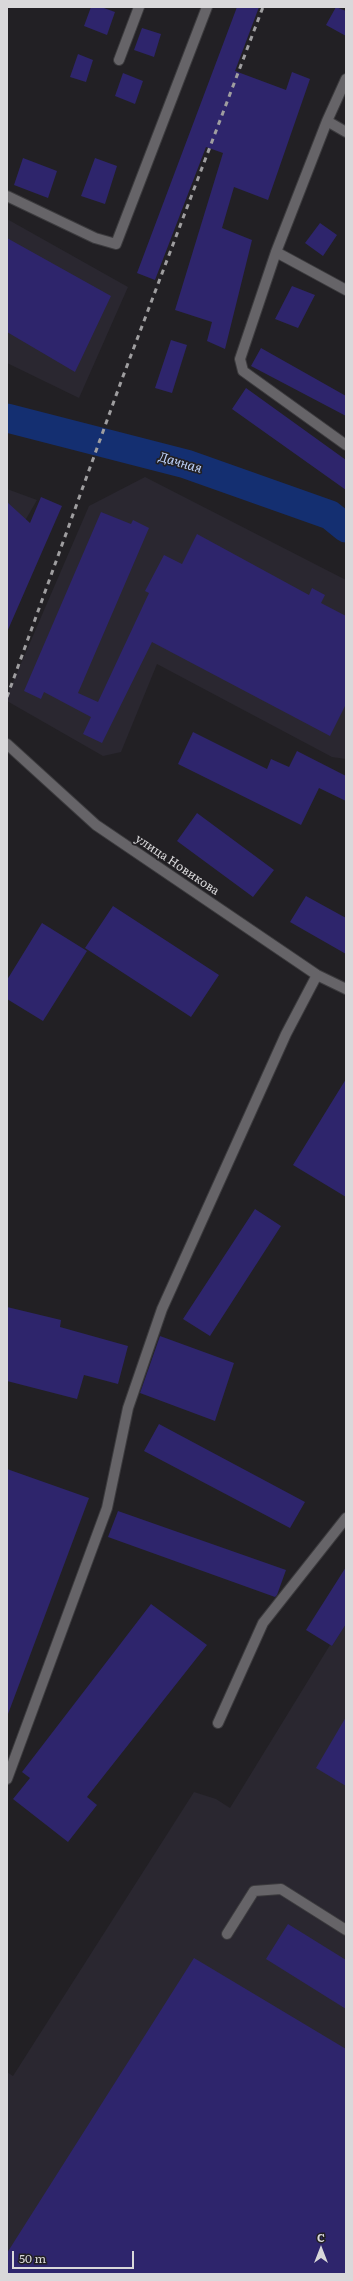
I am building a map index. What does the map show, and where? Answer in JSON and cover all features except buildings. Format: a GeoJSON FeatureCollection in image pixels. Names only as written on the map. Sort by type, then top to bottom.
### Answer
{"type":"FeatureCollection","features":[{"type":"Feature","properties":{"kind":"street"},"geometry":{"type":"LineString","coordinates":[[119,60],[139,7]]}},
{"type":"Feature","properties":{"kind":"street"},"geometry":{"type":"LineString","coordinates":[[7,196],[95,238],[116,244],[207,7]]}},
{"type":"Feature","properties":{"kind":"street"},"geometry":{"type":"LineString","coordinates":[[346,79],[327,121],[276,252],[240,359],[243,371],[346,445]]}},
{"type":"Feature","properties":{"kind":"street"},"geometry":{"type":"LineString","coordinates":[[327,121],[346,132]]}},
{"type":"Feature","properties":{"kind":"street"},"geometry":{"type":"LineString","coordinates":[[276,252],[346,290]]}},
{"type":"Feature","properties":{"kind":"street","name":"улица Новикова"},"geometry":{"type":"LineString","coordinates":[[7,744],[96,825],[317,975],[346,989]]}},
{"type":"Feature","properties":{"kind":"street"},"geometry":{"type":"LineString","coordinates":[[7,1779],[107,1508],[128,1408],[162,1309],[286,1034],[317,975]]}},
{"type":"Feature","properties":{"kind":"street"},"geometry":{"type":"LineString","coordinates":[[218,1723],[263,1623],[346,1518]]}},
{"type":"Feature","properties":{"kind":"street"},"geometry":{"type":"LineString","coordinates":[[227,1934],[254,1891],[281,1890],[346,1930]]}},
{"type":"Feature","properties":{"kind":"shaded area"},"geometry":{"type":"Polygon","coordinates":[[[7,219],[128,287],[79,398],[7,363],[7,219]]]}},
{"type":"Feature","properties":{"kind":"shaded area"},"geometry":{"type":"Polygon","coordinates":[[[145,477],[346,580],[346,759],[332,757],[157,664],[121,752],[103,756],[7,701],[7,696],[89,506],[145,477]]]}},
{"type":"Feature","properties":{"kind":"shaded area"},"geometry":{"type":"Polygon","coordinates":[[[7,489],[37,500],[7,552],[7,489]]]}},
{"type":"Feature","properties":{"kind":"shaded area"},"geometry":{"type":"Polygon","coordinates":[[[346,1624],[346,2274],[7,2274],[7,2072],[13,2076],[194,1792],[216,1799],[230,1808],[330,1645],[332,1646],[346,1624]]]}},
{"type":"Feature","properties":{"kind":"waterway","name":"Дачная"},"geometry":{"type":"LineString","coordinates":[[7,418],[186,464],[330,515],[346,528]]}},
{"type":"Feature","properties":{"kind":"railway"},"geometry":{"type":"LineString","coordinates":[[7,697],[122,379],[263,7]]}}]}
